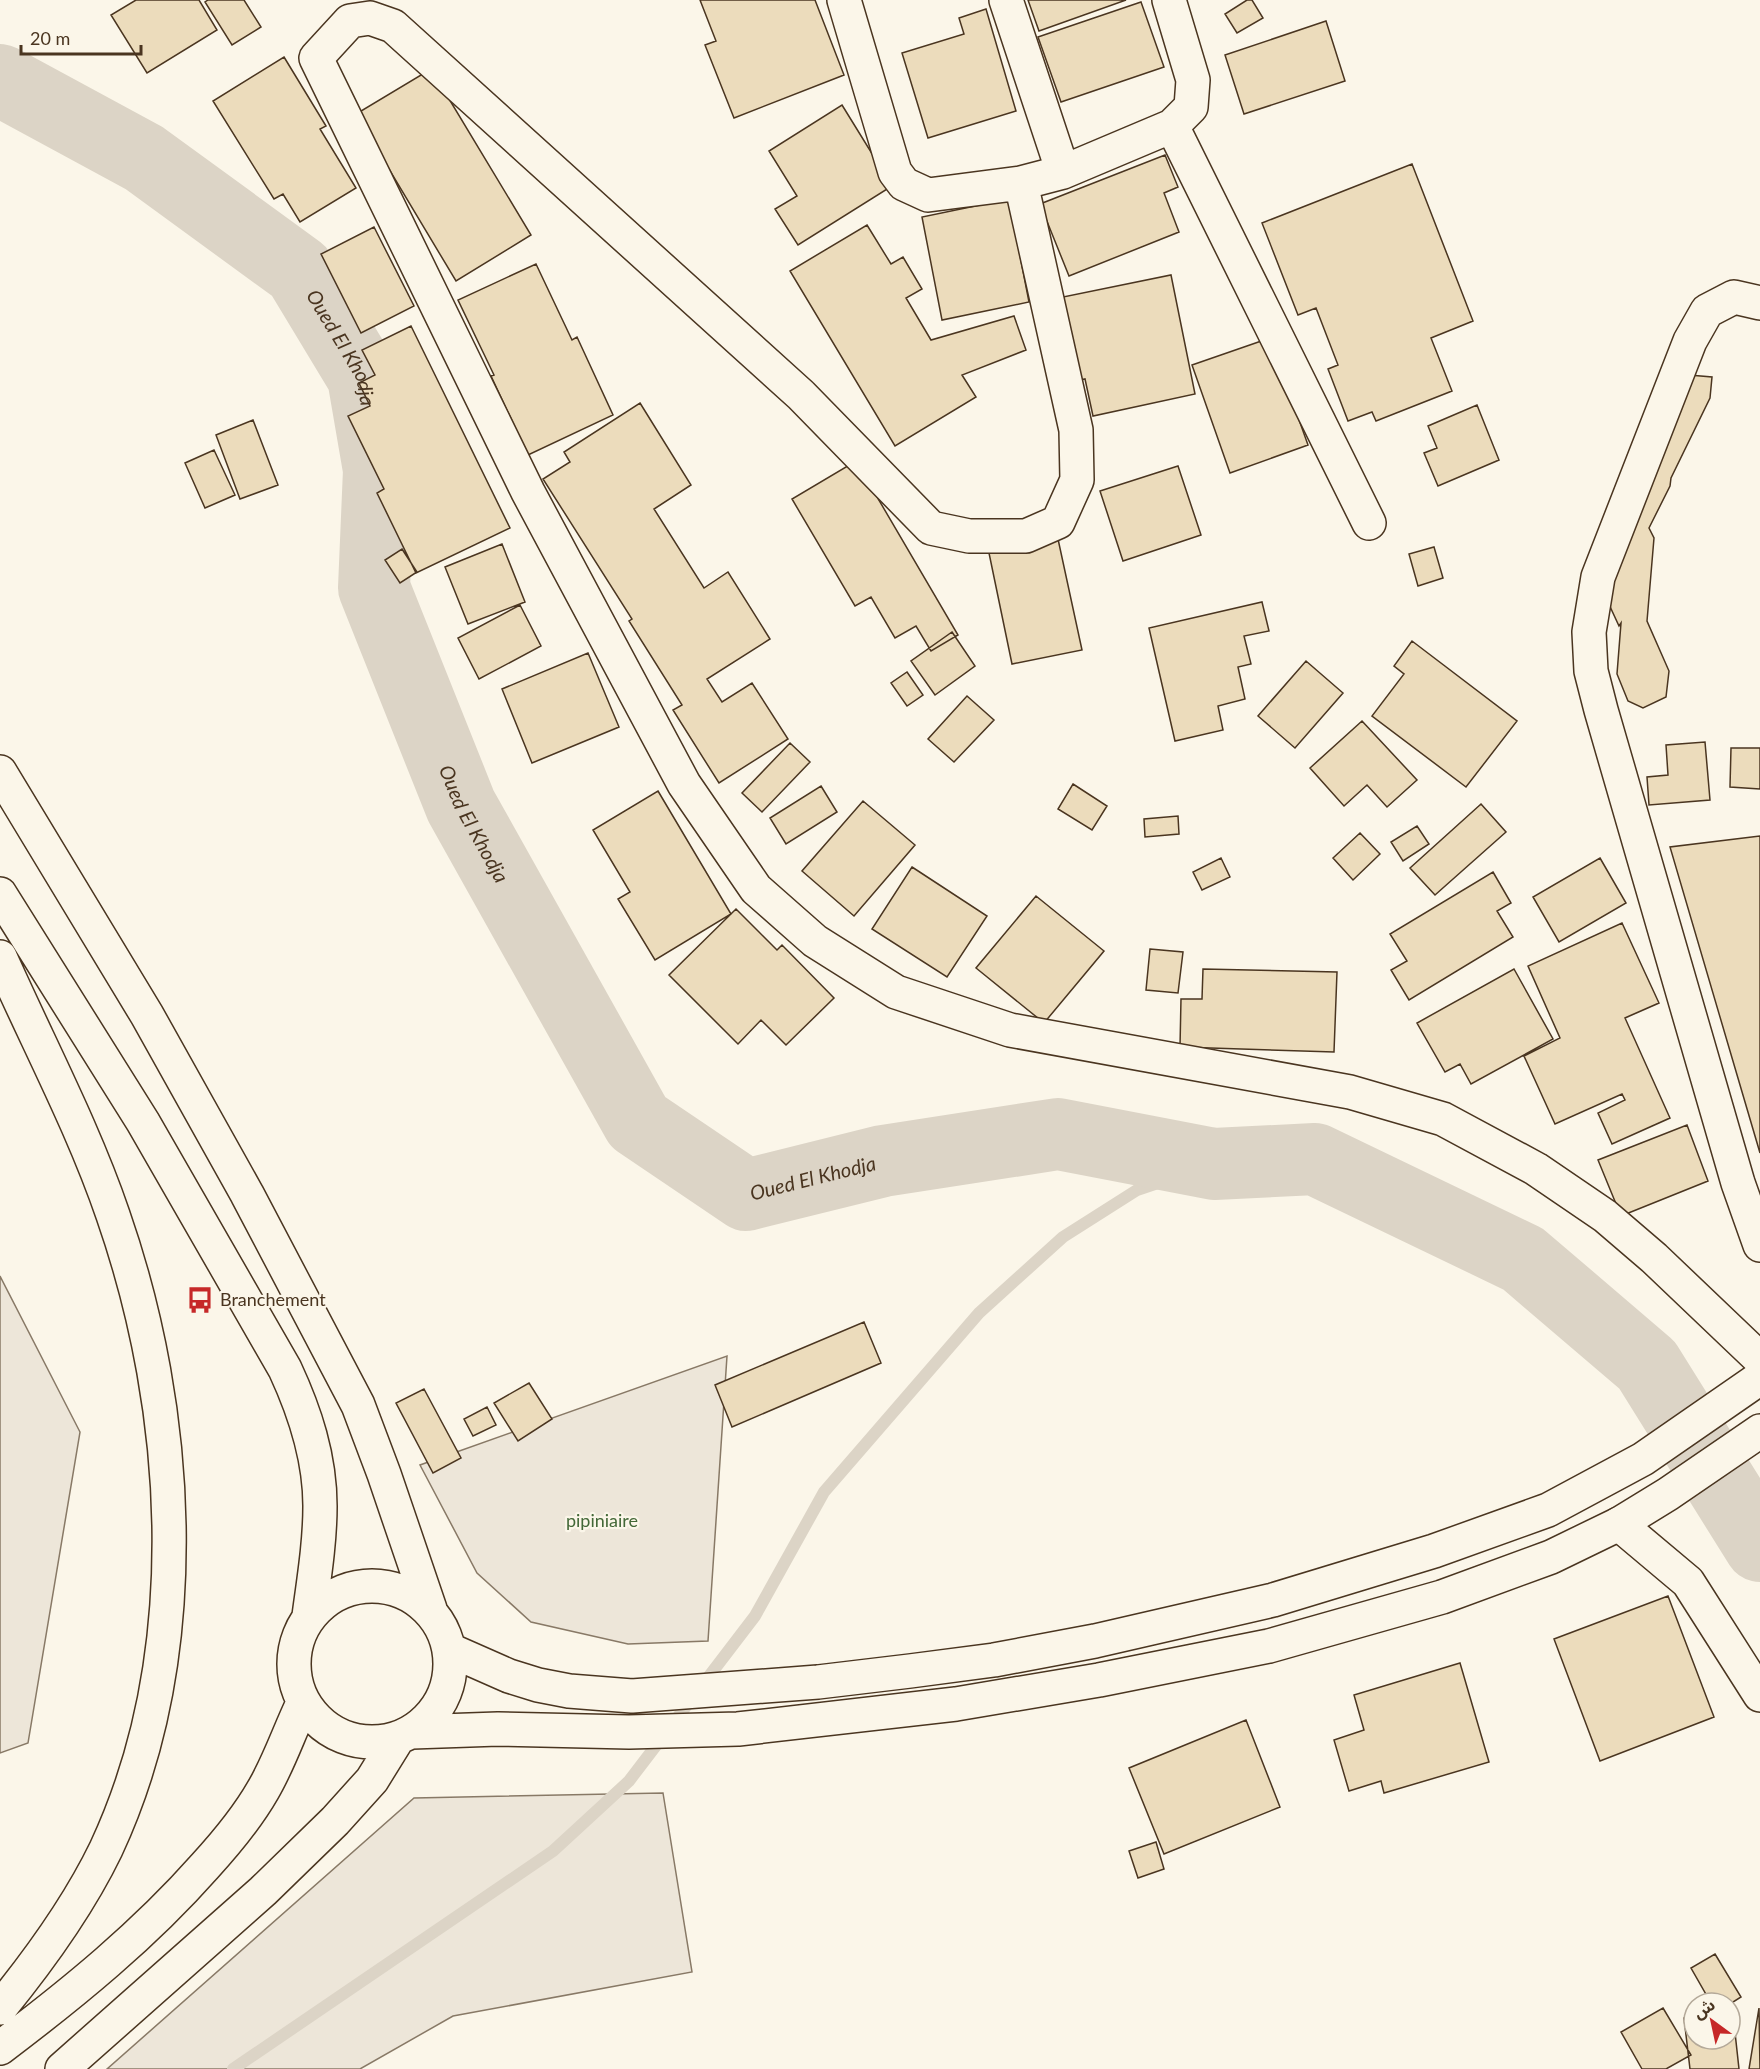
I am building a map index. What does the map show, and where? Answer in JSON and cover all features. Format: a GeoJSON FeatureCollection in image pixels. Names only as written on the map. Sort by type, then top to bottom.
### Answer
{"type":"FeatureCollection","features":[{"type":"Feature","properties":{"kind":"main road"},"geometry":{"type":"LineString","coordinates":[[844,0],[894,171],[904,184],[928,195],[1021,183],[1063,172],[1172,126],[1191,107],[1193,80],[1169,0]]}},
{"type":"Feature","properties":{"kind":"main road"},"geometry":{"type":"LineString","coordinates":[[1006,0],[1063,172]]}},
{"type":"Feature","properties":{"kind":"main road"},"geometry":{"type":"LineString","coordinates":[[1021,183],[1076,430],[1077,480],[1058,522],[1026,536],[969,536],[931,528],[801,395],[393,26],[370,18],[350,21],[316,58],[534,502],[684,784],[756,889],[815,941],[896,992],[1010,1030],[1350,1092],[1443,1119],[1536,1168],[1605,1216],[1654,1258],[1760,1359]]}},
{"type":"Feature","properties":{"kind":"main road"},"geometry":{"type":"LineString","coordinates":[[1172,126],[1370,524]]}},
{"type":"Feature","properties":{"kind":"main road"},"geometry":{"type":"LineString","coordinates":[[1760,303],[1734,297],[1707,311],[1690,340],[1598,577],[1590,632],[1591,671],[1601,710],[1738,1183],[1760,1245]]}},
{"type":"Feature","properties":{"kind":"main road"},"geometry":{"type":"LineString","coordinates":[[0,772],[147,1015],[247,1194],[352,1395],[384,1474],[430,1609],[443,1628],[450,1650],[450,1674],[444,1697],[430,1717],[405,1735],[372,1780],[263,1891],[62,2069]]}},
{"type":"Feature","properties":{"kind":"main road"},"geometry":{"type":"LineString","coordinates":[[0,894],[143,1122],[285,1369],[299,1400],[310,1435],[317,1469],[320,1505],[309,1616]]}},
{"type":"Feature","properties":{"kind":"main road"},"geometry":{"type":"LineString","coordinates":[[0,957],[86,1146],[117,1226],[135,1287],[151,1360],[163,1433],[168,1508],[168,1583],[162,1656],[150,1722],[131,1787],[106,1849],[74,1908],[36,1964],[0,2008]]}},
{"type":"Feature","properties":{"kind":"main road"},"geometry":{"type":"LineString","coordinates":[[450,1650],[508,1676],[538,1685],[579,1692],[632,1696],[818,1682],[994,1660],[1095,1641],[1273,1600],[1434,1551],[1548,1510],[1643,1459],[1751,1384]]}},
{"type":"Feature","properties":{"kind":"main road"},"geometry":{"type":"LineString","coordinates":[[430,1609],[408,1593],[381,1585],[354,1586],[329,1597],[309,1616],[298,1636],[293,1658],[295,1681],[303,1703],[321,1724],[344,1738],[371,1742],[455,1729],[628,1732],[738,1729],[956,1704],[1099,1680],[1269,1646],[1442,1597],[1551,1557],[1619,1524],[1668,1494],[1760,1431]]}},
{"type":"Feature","properties":{"kind":"main road"},"geometry":{"type":"LineString","coordinates":[[1619,1524],[1688,1582],[1760,1695]]}},
{"type":"Feature","properties":{"kind":"main road"},"geometry":{"type":"LineString","coordinates":[[0,2048],[64,1999],[113,1957],[169,1905],[229,1838],[263,1790],[303,1703]]}},
{"type":"Feature","properties":{"kind":"green space"},"geometry":{"type":"Polygon","coordinates":[[[0,1276],[80,1432],[28,1743],[0,1753],[0,1276]]]}},
{"type":"Feature","properties":{"kind":"green space","name":"pipiniaire"},"geometry":{"type":"Polygon","coordinates":[[[727,1356],[708,1641],[628,1644],[531,1622],[477,1573],[420,1465],[727,1356]]]}},
{"type":"Feature","properties":{"kind":"green space"},"geometry":{"type":"Polygon","coordinates":[[[663,1793],[692,1972],[453,2016],[360,2069],[107,2069],[414,1798],[663,1793]]]}},
{"type":"Feature","properties":{"kind":"building"},"geometry":{"type":"Polygon","coordinates":[[[136,0],[199,0],[217,30],[147,73],[111,15],[136,0]]]}},
{"type":"Feature","properties":{"kind":"building"},"geometry":{"type":"Polygon","coordinates":[[[208,0],[244,0],[261,27],[232,45],[205,2],[208,0]]]}},
{"type":"Feature","properties":{"kind":"building"},"geometry":{"type":"Polygon","coordinates":[[[700,0],[815,0],[844,75],[734,118],[705,45],[716,41],[700,0]]]}},
{"type":"Feature","properties":{"kind":"building"},"geometry":{"type":"Polygon","coordinates":[[[1028,0],[1126,0],[1039,31],[1028,0]]]}},
{"type":"Feature","properties":{"kind":"building"},"geometry":{"type":"Polygon","coordinates":[[[1247,0],[1252,0],[1263,18],[1237,33],[1225,14],[1247,0]]]}},
{"type":"Feature","properties":{"kind":"building"},"geometry":{"type":"Polygon","coordinates":[[[1141,2],[1164,67],[1061,102],[1038,37],[1141,2]]]}},
{"type":"Feature","properties":{"kind":"building"},"geometry":{"type":"Polygon","coordinates":[[[986,9],[1016,111],[928,138],[902,53],[964,34],[959,18],[986,9]]]}},
{"type":"Feature","properties":{"kind":"building"},"geometry":{"type":"Polygon","coordinates":[[[1326,21],[1345,81],[1244,114],[1225,55],[1326,21]]]}},
{"type":"Feature","properties":{"kind":"building"},"geometry":{"type":"Polygon","coordinates":[[[284,57],[326,126],[320,129],[356,188],[300,222],[283,194],[274,199],[213,101],[284,57]]]}},
{"type":"Feature","properties":{"kind":"building"},"geometry":{"type":"Polygon","coordinates":[[[431,69],[531,235],[456,281],[356,114],[431,69]]]}},
{"type":"Feature","properties":{"kind":"building"},"geometry":{"type":"Polygon","coordinates":[[[842,105],[892,186],[798,245],[775,209],[797,196],[769,151],[842,105]]]}},
{"type":"Feature","properties":{"kind":"building"},"geometry":{"type":"Polygon","coordinates":[[[1165,155],[1178,187],[1164,193],[1179,232],[1069,276],[1040,204],[1165,155]]]}},
{"type":"Feature","properties":{"kind":"building"},"geometry":{"type":"Polygon","coordinates":[[[1412,164],[1473,321],[1431,338],[1452,391],[1376,421],[1372,412],[1348,421],[1328,369],[1338,365],[1316,308],[1298,315],[1262,223],[1412,164]]]}},
{"type":"Feature","properties":{"kind":"building"},"geometry":{"type":"Polygon","coordinates":[[[1009,199],[1029,302],[942,320],[922,217],[1009,199]]]}},
{"type":"Feature","properties":{"kind":"building"},"geometry":{"type":"Polygon","coordinates":[[[867,225],[891,264],[903,257],[922,289],[906,298],[931,340],[1014,316],[1026,350],[962,375],[976,397],[895,446],[790,271],[867,225]]]}},
{"type":"Feature","properties":{"kind":"building"},"geometry":{"type":"Polygon","coordinates":[[[374,227],[414,306],[361,333],[321,254],[374,227]]]}},
{"type":"Feature","properties":{"kind":"building"},"geometry":{"type":"Polygon","coordinates":[[[536,264],[572,340],[577,337],[613,415],[528,455],[491,376],[494,375],[458,300],[536,264]]]}},
{"type":"Feature","properties":{"kind":"building"},"geometry":{"type":"Polygon","coordinates":[[[1171,275],[1195,394],[1093,416],[1085,379],[1075,381],[1058,298],[1171,275]]]}},
{"type":"Feature","properties":{"kind":"building"},"geometry":{"type":"Polygon","coordinates":[[[411,326],[510,528],[416,573],[377,493],[384,489],[348,416],[370,406],[359,383],[375,375],[362,350],[411,326]]]}},
{"type":"Feature","properties":{"kind":"building"},"geometry":{"type":"Polygon","coordinates":[[[1270,338],[1308,445],[1230,473],[1192,365],[1270,338]]]}},
{"type":"Feature","properties":{"kind":"building"},"geometry":{"type":"Polygon","coordinates":[[[1689,375],[1712,377],[1710,398],[1649,528],[1654,538],[1647,621],[1669,671],[1666,697],[1643,708],[1628,701],[1617,674],[1621,623],[1619,626],[1607,600],[1613,529],[1689,375]]]}},
{"type":"Feature","properties":{"kind":"building"},"geometry":{"type":"Polygon","coordinates":[[[640,403],[691,485],[654,509],[704,588],[728,572],[770,639],[707,679],[722,702],[752,683],[788,739],[719,783],[673,710],[682,705],[629,621],[632,619],[543,479],[570,462],[564,452],[640,403]]]}},
{"type":"Feature","properties":{"kind":"building"},"geometry":{"type":"Polygon","coordinates":[[[1477,405],[1499,460],[1438,486],[1424,453],[1437,448],[1428,426],[1477,405]]]}},
{"type":"Feature","properties":{"kind":"building"},"geometry":{"type":"Polygon","coordinates":[[[253,420],[278,485],[240,499],[216,435],[253,420]]]}},
{"type":"Feature","properties":{"kind":"building"},"geometry":{"type":"Polygon","coordinates":[[[214,450],[235,495],[205,508],[185,463],[214,450]]]}},
{"type":"Feature","properties":{"kind":"building"},"geometry":{"type":"Polygon","coordinates":[[[856,461],[958,635],[931,651],[916,626],[895,638],[871,597],[855,606],[792,499],[856,461]]]}},
{"type":"Feature","properties":{"kind":"building"},"geometry":{"type":"Polygon","coordinates":[[[1178,466],[1201,535],[1123,561],[1100,491],[1178,466]]]}},
{"type":"Feature","properties":{"kind":"building"},"geometry":{"type":"Polygon","coordinates":[[[1058,539],[1082,650],[1012,664],[989,553],[1058,539]]]}},
{"type":"Feature","properties":{"kind":"building"},"geometry":{"type":"Polygon","coordinates":[[[502,544],[525,602],[468,624],[445,567],[502,544]]]}},
{"type":"Feature","properties":{"kind":"building"},"geometry":{"type":"Polygon","coordinates":[[[1434,547],[1443,578],[1418,586],[1409,554],[1434,547]]]}},
{"type":"Feature","properties":{"kind":"building"},"geometry":{"type":"Polygon","coordinates":[[[402,549],[417,572],[400,583],[385,560],[402,549]]]}},
{"type":"Feature","properties":{"kind":"building"},"geometry":{"type":"Polygon","coordinates":[[[1262,602],[1269,631],[1244,636],[1251,664],[1238,667],[1245,699],[1218,706],[1223,730],[1175,741],[1149,628],[1262,602]]]}},
{"type":"Feature","properties":{"kind":"building"},"geometry":{"type":"Polygon","coordinates":[[[520,605],[541,646],[479,679],[458,638],[520,605]]]}},
{"type":"Feature","properties":{"kind":"building"},"geometry":{"type":"Polygon","coordinates":[[[952,632],[975,666],[935,695],[911,661],[952,632]]]}},
{"type":"Feature","properties":{"kind":"building"},"geometry":{"type":"Polygon","coordinates":[[[1412,641],[1517,721],[1466,787],[1372,716],[1404,674],[1394,666],[1412,641]]]}},
{"type":"Feature","properties":{"kind":"building"},"geometry":{"type":"Polygon","coordinates":[[[588,653],[619,727],[532,763],[502,689],[588,653]]]}},
{"type":"Feature","properties":{"kind":"building"},"geometry":{"type":"Polygon","coordinates":[[[1306,661],[1343,693],[1295,748],[1258,716],[1306,661]]]}},
{"type":"Feature","properties":{"kind":"building"},"geometry":{"type":"Polygon","coordinates":[[[907,672],[923,695],[907,706],[891,683],[907,672]]]}},
{"type":"Feature","properties":{"kind":"building"},"geometry":{"type":"Polygon","coordinates":[[[967,696],[994,720],[954,762],[928,739],[967,696]]]}},
{"type":"Feature","properties":{"kind":"building"},"geometry":{"type":"Polygon","coordinates":[[[1362,721],[1417,780],[1387,807],[1367,785],[1344,806],[1310,768],[1362,721]]]}},
{"type":"Feature","properties":{"kind":"building"},"geometry":{"type":"Polygon","coordinates":[[[1705,742],[1710,800],[1649,805],[1647,777],[1668,775],[1666,745],[1705,742]]]}},
{"type":"Feature","properties":{"kind":"building"},"geometry":{"type":"Polygon","coordinates":[[[790,743],[810,762],[762,812],[742,793],[790,743]]]}},
{"type":"Feature","properties":{"kind":"building"},"geometry":{"type":"Polygon","coordinates":[[[1731,748],[1760,748],[1760,789],[1730,787],[1731,748]]]}},
{"type":"Feature","properties":{"kind":"building"},"geometry":{"type":"Polygon","coordinates":[[[1073,784],[1107,806],[1092,830],[1058,809],[1073,784]]]}},
{"type":"Feature","properties":{"kind":"building"},"geometry":{"type":"Polygon","coordinates":[[[821,786],[837,812],[786,844],[770,818],[821,786]]]}},
{"type":"Feature","properties":{"kind":"building"},"geometry":{"type":"Polygon","coordinates":[[[658,791],[731,914],[655,960],[618,899],[630,892],[593,830],[658,791]]]}},
{"type":"Feature","properties":{"kind":"building"},"geometry":{"type":"Polygon","coordinates":[[[863,801],[915,845],[854,916],[802,871],[863,801]]]}},
{"type":"Feature","properties":{"kind":"building"},"geometry":{"type":"Polygon","coordinates":[[[1481,804],[1506,832],[1435,895],[1410,868],[1481,804]]]}},
{"type":"Feature","properties":{"kind":"building"},"geometry":{"type":"Polygon","coordinates":[[[1178,816],[1179,834],[1145,837],[1144,819],[1178,816]]]}},
{"type":"Feature","properties":{"kind":"building"},"geometry":{"type":"Polygon","coordinates":[[[1417,826],[1429,844],[1403,861],[1391,842],[1417,826]]]}},
{"type":"Feature","properties":{"kind":"building"},"geometry":{"type":"Polygon","coordinates":[[[1360,833],[1380,854],[1353,880],[1333,858],[1360,833]]]}},
{"type":"Feature","properties":{"kind":"building"},"geometry":{"type":"Polygon","coordinates":[[[1760,836],[1760,1153],[1670,847],[1760,836]]]}},
{"type":"Feature","properties":{"kind":"building"},"geometry":{"type":"Polygon","coordinates":[[[1221,858],[1230,877],[1202,890],[1193,872],[1221,858]]]}},
{"type":"Feature","properties":{"kind":"building"},"geometry":{"type":"Polygon","coordinates":[[[1600,858],[1626,903],[1559,942],[1533,897],[1600,858]]]}},
{"type":"Feature","properties":{"kind":"building"},"geometry":{"type":"Polygon","coordinates":[[[912,867],[987,916],[947,977],[872,929],[912,867]]]}},
{"type":"Feature","properties":{"kind":"building"},"geometry":{"type":"Polygon","coordinates":[[[1493,872],[1511,903],[1497,911],[1513,937],[1409,1000],[1391,970],[1407,961],[1390,934],[1493,872]]]}},
{"type":"Feature","properties":{"kind":"building"},"geometry":{"type":"Polygon","coordinates":[[[1036,896],[1104,951],[1044,1023],[976,968],[1036,896]]]}},
{"type":"Feature","properties":{"kind":"building"},"geometry":{"type":"Polygon","coordinates":[[[736,909],[777,950],[782,945],[834,998],[786,1045],[761,1020],[738,1044],[669,975],[736,909]]]}},
{"type":"Feature","properties":{"kind":"building"},"geometry":{"type":"Polygon","coordinates":[[[1622,923],[1659,1003],[1625,1018],[1670,1118],[1612,1144],[1598,1113],[1625,1100],[1622,1094],[1555,1124],[1524,1056],[1560,1038],[1528,966],[1622,923]]]}},
{"type":"Feature","properties":{"kind":"building"},"geometry":{"type":"Polygon","coordinates":[[[1150,949],[1183,952],[1178,993],[1146,990],[1150,949]]]}},
{"type":"Feature","properties":{"kind":"building"},"geometry":{"type":"Polygon","coordinates":[[[1203,969],[1337,972],[1334,1052],[1180,1047],[1181,999],[1202,999],[1203,969]]]}},
{"type":"Feature","properties":{"kind":"building"},"geometry":{"type":"Polygon","coordinates":[[[1514,969],[1553,1039],[1471,1084],[1460,1064],[1445,1072],[1417,1023],[1514,969]]]}},
{"type":"Feature","properties":{"kind":"building"},"geometry":{"type":"Polygon","coordinates":[[[1687,1125],[1708,1181],[1621,1216],[1598,1160],[1687,1125]]]}},
{"type":"Feature","properties":{"kind":"building"},"geometry":{"type":"Polygon","coordinates":[[[864,1322],[881,1363],[732,1427],[715,1385],[864,1322]]]}},
{"type":"Feature","properties":{"kind":"building"},"geometry":{"type":"Polygon","coordinates":[[[529,1383],[552,1419],[518,1441],[494,1403],[529,1383]]]}},
{"type":"Feature","properties":{"kind":"building"},"geometry":{"type":"Polygon","coordinates":[[[424,1389],[461,1458],[433,1473],[396,1403],[424,1389]]]}},
{"type":"Feature","properties":{"kind":"building"},"geometry":{"type":"Polygon","coordinates":[[[487,1407],[496,1425],[473,1436],[464,1419],[487,1407]]]}},
{"type":"Feature","properties":{"kind":"building"},"geometry":{"type":"Polygon","coordinates":[[[1668,1596],[1714,1717],[1600,1761],[1554,1639],[1668,1596]]]}},
{"type":"Feature","properties":{"kind":"building"},"geometry":{"type":"Polygon","coordinates":[[[1460,1663],[1489,1762],[1384,1793],[1381,1781],[1349,1791],[1334,1740],[1364,1730],[1354,1695],[1460,1663]]]}},
{"type":"Feature","properties":{"kind":"building"},"geometry":{"type":"Polygon","coordinates":[[[1246,1720],[1280,1807],[1164,1854],[1129,1768],[1246,1720]]]}},
{"type":"Feature","properties":{"kind":"building"},"geometry":{"type":"Polygon","coordinates":[[[1156,1842],[1164,1869],[1138,1878],[1129,1851],[1156,1842]]]}},
{"type":"Feature","properties":{"kind":"building"},"geometry":{"type":"Polygon","coordinates":[[[1715,1954],[1737,1991],[1704,1991],[1691,1968],[1715,1954]]]}},
{"type":"Feature","properties":{"kind":"building"},"geometry":{"type":"Polygon","coordinates":[[[1663,2008],[1682,2040],[1682,2051],[1689,2051],[1691,2055],[1666,2069],[1642,2069],[1621,2032],[1663,2008]]]}},
{"type":"Feature","properties":{"kind":"building"},"geometry":{"type":"Polygon","coordinates":[[[1759,2008],[1760,2069],[1749,2069],[1759,2008]]]}},
{"type":"Feature","properties":{"kind":"building"},"geometry":{"type":"Polygon","coordinates":[[[1688,2051],[1737,2051],[1739,2069],[1690,2069],[1688,2051]]]}},
{"type":"Feature","properties":{"kind":"waterway","name":"Oued El Khodja"},"geometry":{"type":"LineString","coordinates":[[0,80],[144,158],[299,271],[363,377],[379,470],[374,588],[461,806],[638,1122],[746,1195],[883,1161],[1058,1134],[1214,1164],[1315,1159],[1523,1259],[1647,1365],[1760,1546]]}},
{"type":"Feature","properties":{"kind":"waterway"},"geometry":{"type":"LineString","coordinates":[[233,2069],[553,1851],[629,1781],[755,1616],[824,1492],[979,1313],[1063,1237],[1137,1190],[1214,1164]]}},
{"type":"Feature","properties":{"kind":"place","name":"Branchement"},"geometry":{"type":"Point","coordinates":[200,1300]}}]}
